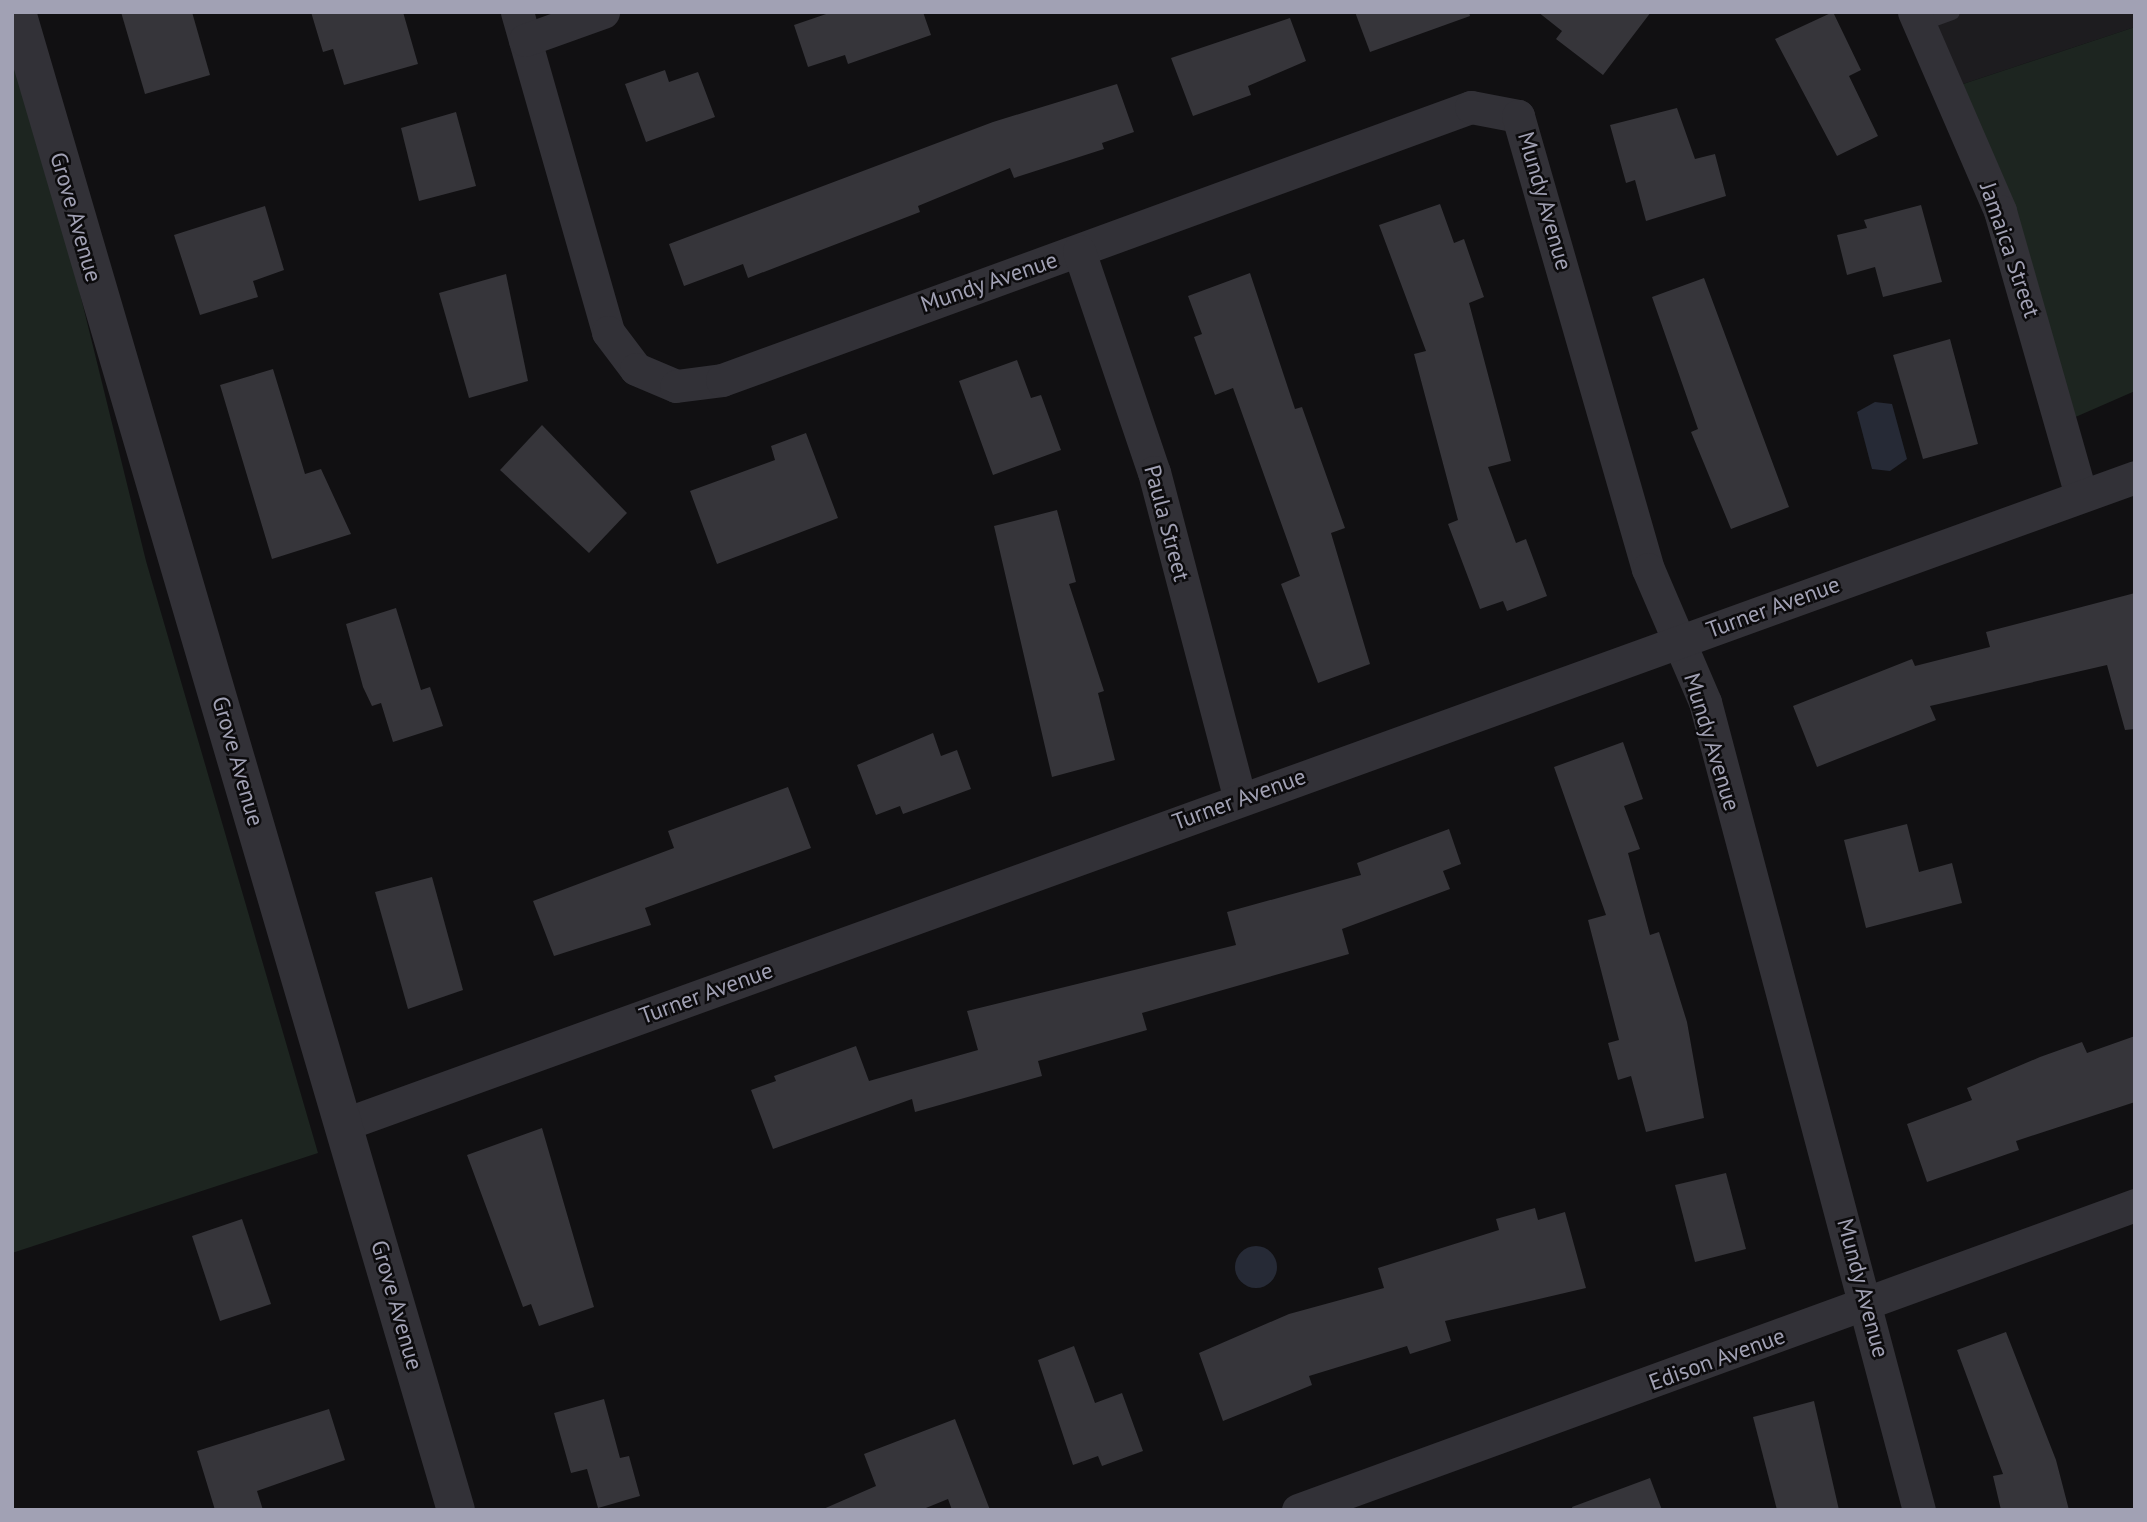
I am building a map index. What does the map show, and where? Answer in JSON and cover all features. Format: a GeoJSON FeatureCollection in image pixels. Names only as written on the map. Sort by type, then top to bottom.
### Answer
{"type":"FeatureCollection","features":[{"type":"Feature","properties":{"kind":"street","name":"Grove Avenue"},"geometry":{"type":"LineString","coordinates":[[18,12],[456,1510]]}},
{"type":"Feature","properties":{"kind":"street"},"geometry":{"type":"LineString","coordinates":[[521,26],[603,12]]}},
{"type":"Feature","properties":{"kind":"street","name":"Jamaica Street"},"geometry":{"type":"LineString","coordinates":[[1917,18],[2011,244],[2081,496]]}},
{"type":"Feature","properties":{"kind":"street","name":"Mundy Avenue"},"geometry":{"type":"LineString","coordinates":[[521,26],[608,332],[636,369],[655,380],[676,386],[722,380],[1471,107],[1518,116],[1647,569],[1705,702],[1868,1303],[1919,1510]]}},
{"type":"Feature","properties":{"kind":"street","name":"Paula Street"},"geometry":{"type":"LineString","coordinates":[[1079,251],[1154,472],[1240,799]]}},
{"type":"Feature","properties":{"kind":"street","name":"Turner Avenue"},"geometry":{"type":"LineString","coordinates":[[345,1124],[2135,477]]}},
{"type":"Feature","properties":{"kind":"street","name":"Edison Avenue"},"geometry":{"type":"LineString","coordinates":[[1298,1510],[2135,1205]]}},
{"type":"Feature","properties":{"kind":"lane"},"geometry":{"type":"LineString","coordinates":[[1917,18],[1952,12]]}},
{"type":"Feature","properties":{"kind":"shaded area"},"geometry":{"type":"Polygon","coordinates":[[[1913,12],[2135,12],[2135,27],[1948,89],[1913,12]]]}},
{"type":"Feature","properties":{"kind":"shaded area"},"geometry":{"type":"Polygon","coordinates":[[[12,18],[146,561],[318,1153],[12,1253],[12,18]]]}},
{"type":"Feature","properties":{"kind":"shaded area"},"geometry":{"type":"Polygon","coordinates":[[[2135,27],[2135,391],[2064,422],[1948,89],[2135,27]]]}},
{"type":"Feature","properties":{"kind":"water"},"geometry":{"type":"Polygon","coordinates":[[[1875,402],[1892,404],[1907,459],[1890,471],[1872,469],[1857,412],[1875,402]]]}},
{"type":"Feature","properties":{"kind":"water"},"geometry":{"type":"Polygon","coordinates":[[[1256,1246],[1271,1252],[1277,1267],[1271,1282],[1256,1288],[1241,1282],[1235,1267],[1241,1252],[1256,1246]]]}},
{"type":"Feature","properties":{"kind":"building"},"geometry":{"type":"Polygon","coordinates":[[[121,12],[192,12],[210,75],[145,94],[121,12]]]}},
{"type":"Feature","properties":{"kind":"building"},"geometry":{"type":"Polygon","coordinates":[[[311,12],[403,12],[418,64],[344,85],[333,49],[323,52],[311,12]]]}},
{"type":"Feature","properties":{"kind":"building"},"geometry":{"type":"Polygon","coordinates":[[[832,12],[923,12],[931,35],[848,64],[845,55],[808,67],[794,25],[832,12]]]}},
{"type":"Feature","properties":{"kind":"building"},"geometry":{"type":"Polygon","coordinates":[[[1355,12],[1469,12],[1470,16],[1370,52],[1355,12]]]}},
{"type":"Feature","properties":{"kind":"building"},"geometry":{"type":"Polygon","coordinates":[[[1538,12],[1651,12],[1603,75],[1556,39],[1562,31],[1538,12]]]}},
{"type":"Feature","properties":{"kind":"building"},"geometry":{"type":"Polygon","coordinates":[[[1833,12],[1861,70],[1849,76],[1878,136],[1837,156],[1775,39],[1833,12]]]}},
{"type":"Feature","properties":{"kind":"building"},"geometry":{"type":"Polygon","coordinates":[[[1290,18],[1306,61],[1248,86],[1251,95],[1193,116],[1171,58],[1290,18]]]}},
{"type":"Feature","properties":{"kind":"building"},"geometry":{"type":"Polygon","coordinates":[[[665,70],[669,82],[698,72],[715,117],[646,142],[625,84],[665,70]]]}},
{"type":"Feature","properties":{"kind":"building"},"geometry":{"type":"Polygon","coordinates":[[[1117,84],[1134,132],[1102,143],[1104,149],[1014,178],[1010,168],[918,206],[920,212],[748,278],[743,264],[684,286],[669,244],[993,122],[1117,84]]]}},
{"type":"Feature","properties":{"kind":"building"},"geometry":{"type":"Polygon","coordinates":[[[1677,108],[1695,159],[1715,154],[1726,196],[1646,221],[1635,180],[1626,183],[1610,125],[1677,108]]]}},
{"type":"Feature","properties":{"kind":"building"},"geometry":{"type":"Polygon","coordinates":[[[456,112],[476,186],[419,201],[401,128],[456,112]]]}},
{"type":"Feature","properties":{"kind":"building"},"geometry":{"type":"Polygon","coordinates":[[[1440,204],[1454,243],[1464,239],[1484,297],[1469,303],[1511,461],[1488,467],[1516,543],[1526,539],[1547,596],[1507,611],[1503,601],[1480,609],[1448,524],[1458,520],[1414,354],[1426,351],[1379,225],[1440,204]]]}},
{"type":"Feature","properties":{"kind":"building"},"geometry":{"type":"Polygon","coordinates":[[[1921,205],[1942,282],[1883,297],[1875,267],[1847,275],[1837,235],[1867,228],[1864,220],[1921,205]]]}},
{"type":"Feature","properties":{"kind":"building"},"geometry":{"type":"Polygon","coordinates":[[[265,206],[284,270],[253,281],[258,297],[200,315],[174,235],[265,206]]]}},
{"type":"Feature","properties":{"kind":"building"},"geometry":{"type":"Polygon","coordinates":[[[1250,273],[1295,409],[1302,407],[1345,528],[1331,533],[1370,664],[1318,683],[1281,584],[1300,576],[1233,388],[1215,395],[1194,337],[1202,334],[1188,296],[1250,273]]]}},
{"type":"Feature","properties":{"kind":"building"},"geometry":{"type":"Polygon","coordinates":[[[506,274],[528,381],[469,398],[439,293],[506,274]]]}},
{"type":"Feature","properties":{"kind":"building"},"geometry":{"type":"Polygon","coordinates":[[[1704,278],[1789,507],[1731,529],[1691,432],[1698,429],[1652,297],[1704,278]]]}},
{"type":"Feature","properties":{"kind":"building"},"geometry":{"type":"Polygon","coordinates":[[[1950,339],[1978,444],[1923,459],[1893,355],[1950,339]]]}},
{"type":"Feature","properties":{"kind":"building"},"geometry":{"type":"Polygon","coordinates":[[[1017,360],[1031,398],[1041,395],[1061,450],[993,475],[959,381],[1017,360]]]}},
{"type":"Feature","properties":{"kind":"building"},"geometry":{"type":"Polygon","coordinates":[[[273,369],[305,474],[321,469],[351,534],[272,559],[220,385],[273,369]]]}},
{"type":"Feature","properties":{"kind":"building"},"geometry":{"type":"Polygon","coordinates":[[[542,425],[627,513],[589,553],[500,470],[542,425]]]}},
{"type":"Feature","properties":{"kind":"building"},"geometry":{"type":"Polygon","coordinates":[[[806,433],[838,518],[717,564],[690,491],[775,460],[771,446],[806,433]]]}},
{"type":"Feature","properties":{"kind":"building"},"geometry":{"type":"Polygon","coordinates":[[[1057,510],[1076,582],[1069,584],[1104,691],[1098,693],[1115,760],[1052,777],[994,526],[1057,510]]]}},
{"type":"Feature","properties":{"kind":"building"},"geometry":{"type":"Polygon","coordinates":[[[2135,593],[2135,729],[2125,730],[2107,665],[1930,706],[1936,720],[1817,767],[1793,706],[1912,659],[1915,666],[1990,647],[1986,632],[2135,593]]]}},
{"type":"Feature","properties":{"kind":"building"},"geometry":{"type":"Polygon","coordinates":[[[396,608],[421,690],[430,687],[443,726],[393,742],[381,703],[372,706],[363,687],[346,624],[396,608]]]}},
{"type":"Feature","properties":{"kind":"building"},"geometry":{"type":"Polygon","coordinates":[[[933,733],[941,756],[957,750],[971,789],[903,814],[900,806],[876,815],[857,765],[933,733]]]}},
{"type":"Feature","properties":{"kind":"building"},"geometry":{"type":"Polygon","coordinates":[[[1623,742],[1643,799],[1624,806],[1640,849],[1628,853],[1650,935],[1659,932],[1687,1022],[1704,1118],[1646,1132],[1631,1076],[1618,1080],[1608,1043],[1619,1040],[1588,920],[1606,915],[1554,767],[1623,742]]]}},
{"type":"Feature","properties":{"kind":"building"},"geometry":{"type":"Polygon","coordinates":[[[788,787],[811,848],[645,908],[651,925],[554,956],[533,901],[674,848],[668,831],[788,787]]]}},
{"type":"Feature","properties":{"kind":"building"},"geometry":{"type":"Polygon","coordinates":[[[1907,824],[1919,872],[1952,863],[1962,903],[1866,928],[1844,840],[1907,824]]]}},
{"type":"Feature","properties":{"kind":"building"},"geometry":{"type":"Polygon","coordinates":[[[1449,829],[1461,864],[1443,871],[1450,889],[1342,929],[1349,954],[1142,1013],[1147,1030],[1038,1061],[1042,1076],[915,1112],[912,1099],[773,1149],[751,1090],[776,1081],[774,1076],[856,1046],[869,1081],[978,1050],[967,1011],[1236,945],[1227,912],[1361,875],[1357,863],[1449,829]]]}},
{"type":"Feature","properties":{"kind":"building"},"geometry":{"type":"Polygon","coordinates":[[[432,877],[463,990],[408,1009],[375,892],[432,877]]]}},
{"type":"Feature","properties":{"kind":"building"},"geometry":{"type":"Polygon","coordinates":[[[2135,1036],[2135,1102],[2016,1141],[2019,1150],[1927,1182],[1907,1124],[1972,1100],[1967,1088],[2040,1057],[2082,1042],[2087,1053],[2135,1036]]]}},
{"type":"Feature","properties":{"kind":"building"},"geometry":{"type":"Polygon","coordinates":[[[542,1128],[594,1307],[539,1326],[531,1304],[523,1307],[467,1155],[542,1128]]]}},
{"type":"Feature","properties":{"kind":"building"},"geometry":{"type":"Polygon","coordinates":[[[1726,1173],[1746,1249],[1695,1262],[1675,1185],[1726,1173]]]}},
{"type":"Feature","properties":{"kind":"building"},"geometry":{"type":"Polygon","coordinates":[[[1535,1208],[1538,1220],[1565,1212],[1586,1288],[1445,1321],[1451,1341],[1410,1354],[1407,1346],[1309,1376],[1312,1385],[1223,1421],[1199,1353],[1289,1314],[1384,1288],[1378,1268],[1499,1230],[1496,1219],[1535,1208]]]}},
{"type":"Feature","properties":{"kind":"building"},"geometry":{"type":"Polygon","coordinates":[[[242,1219],[271,1304],[220,1321],[192,1236],[242,1219]]]}},
{"type":"Feature","properties":{"kind":"building"},"geometry":{"type":"Polygon","coordinates":[[[2006,1332],[2056,1460],[2069,1510],[2001,1510],[1993,1476],[2003,1474],[1957,1350],[2006,1332]]]}},
{"type":"Feature","properties":{"kind":"building"},"geometry":{"type":"Polygon","coordinates":[[[1074,1346],[1095,1403],[1122,1393],[1143,1451],[1102,1466],[1098,1456],[1073,1465],[1038,1360],[1074,1346]]]}},
{"type":"Feature","properties":{"kind":"building"},"geometry":{"type":"Polygon","coordinates":[[[604,1399],[620,1458],[629,1456],[640,1496],[598,1508],[587,1469],[571,1473],[554,1413],[604,1399]]]}},
{"type":"Feature","properties":{"kind":"building"},"geometry":{"type":"Polygon","coordinates":[[[1814,1401],[1839,1510],[1777,1510],[1753,1417],[1814,1401]]]}},
{"type":"Feature","properties":{"kind":"building"},"geometry":{"type":"Polygon","coordinates":[[[329,1409],[345,1460],[257,1491],[263,1510],[215,1510],[197,1451],[329,1409]]]}},
{"type":"Feature","properties":{"kind":"building"},"geometry":{"type":"Polygon","coordinates":[[[955,1419],[990,1510],[952,1510],[948,1499],[921,1510],[821,1510],[876,1486],[864,1454],[955,1419]]]}},
{"type":"Feature","properties":{"kind":"building"},"geometry":{"type":"Polygon","coordinates":[[[1650,1478],[1662,1510],[1573,1510],[1572,1507],[1650,1478]]]}}]}
